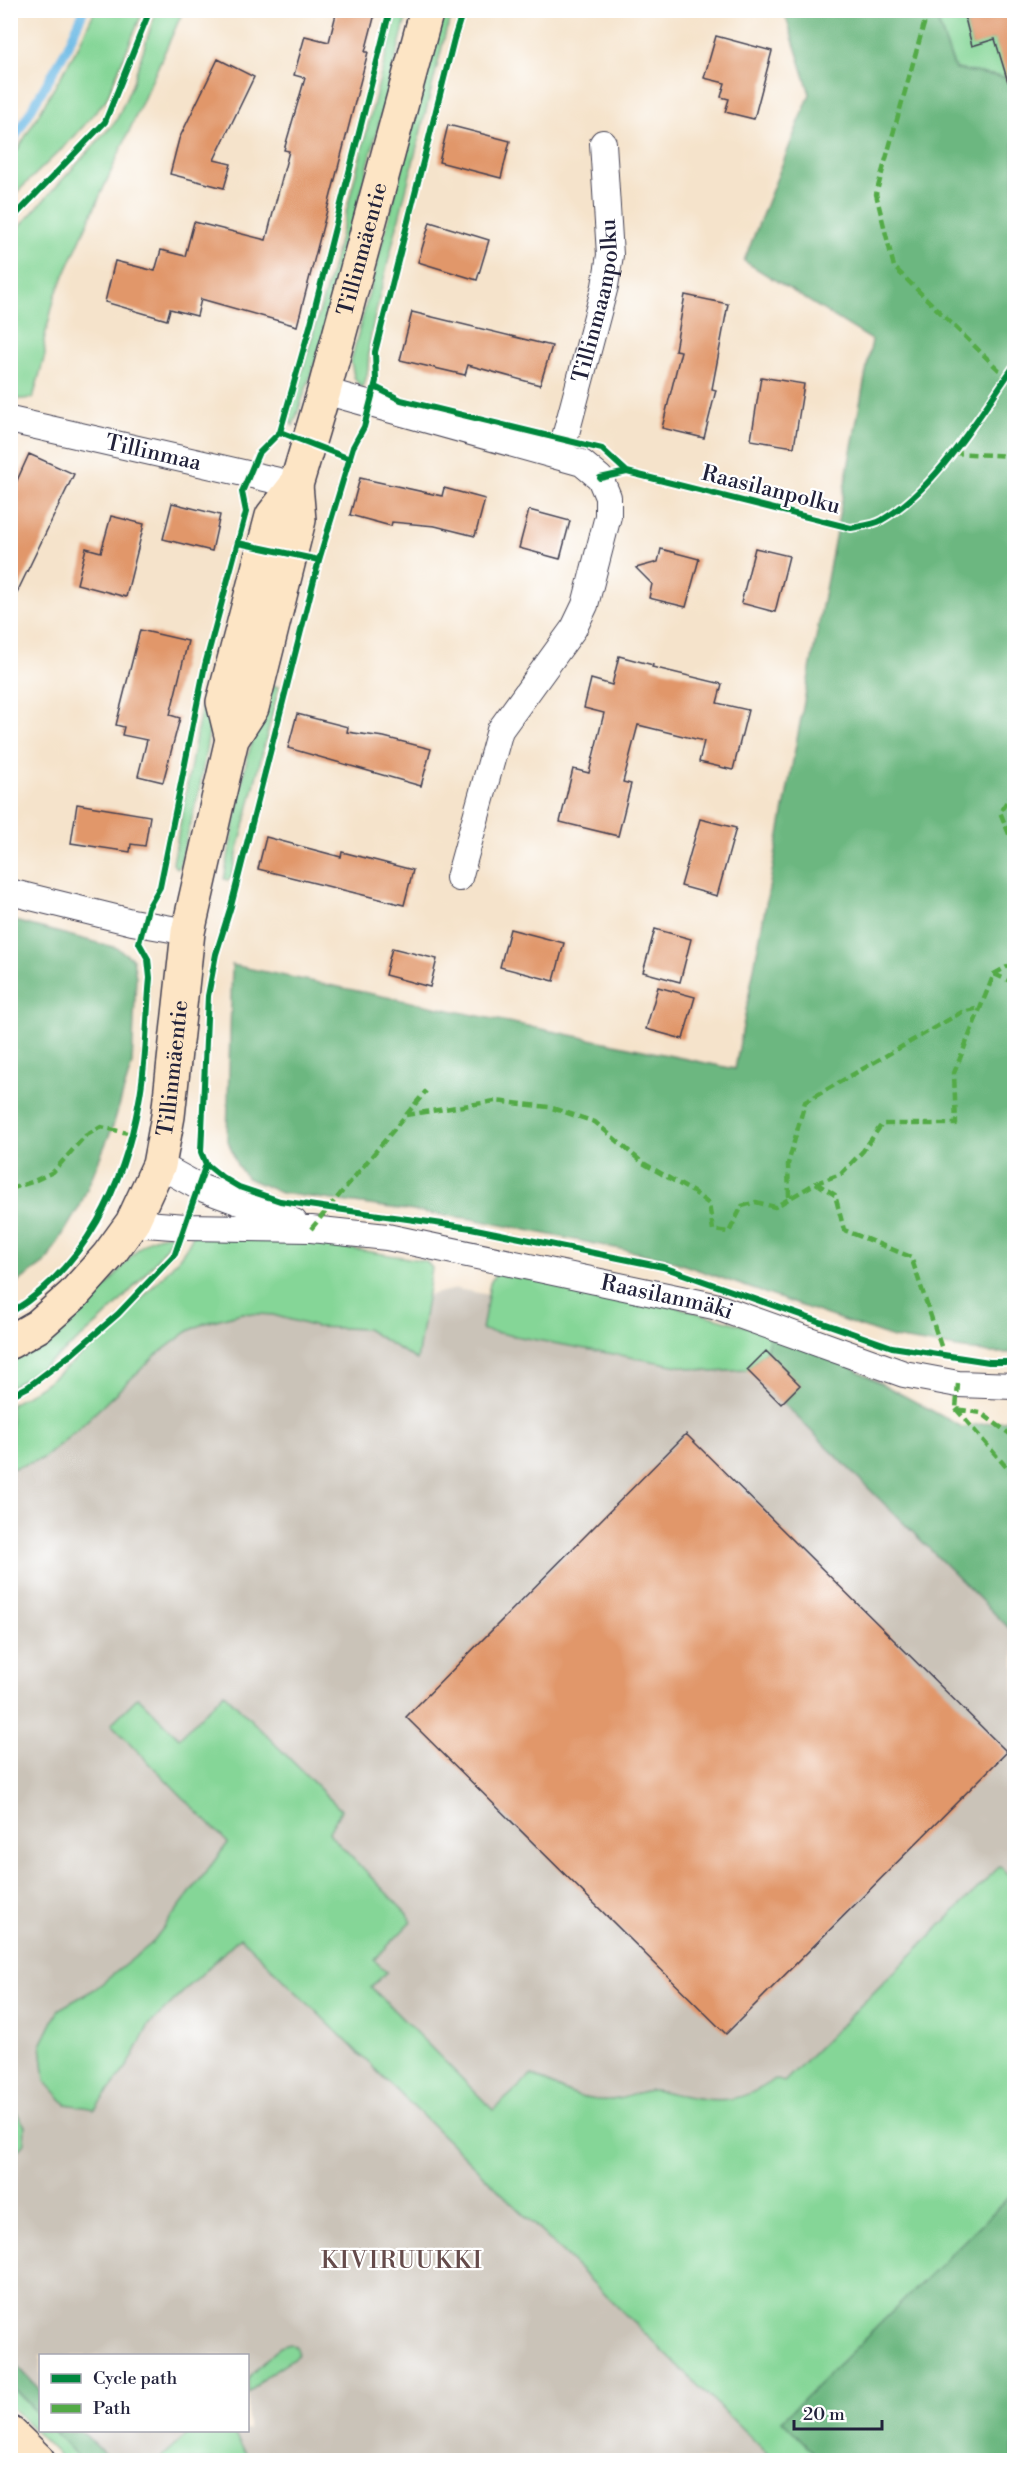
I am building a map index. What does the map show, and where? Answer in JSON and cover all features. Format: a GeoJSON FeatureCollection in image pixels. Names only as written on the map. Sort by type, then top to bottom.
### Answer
{"type":"FeatureCollection","features":[{"type":"Feature","properties":{"kind":"street","name":"Tillinmäentie"},"geometry":{"type":"LineString","coordinates":[[10,1342],[38,1326],[73,1295],[108,1256],[132,1223],[159,1165],[168,1116],[188,932],[232,739],[223,702],[272,516],[296,484],[324,391],[427,10]]}},
{"type":"Feature","properties":{"kind":"street","name":"Tillinmaanpolku"},"geometry":{"type":"LineString","coordinates":[[560,456],[606,286],[610,255],[603,142]]}},
{"type":"Feature","properties":{"kind":"street"},"geometry":{"type":"LineString","coordinates":[[324,391],[582,463],[600,477],[608,497],[608,516],[585,605],[574,628],[500,730],[459,878]]}},
{"type":"Feature","properties":{"kind":"street","name":"Tillinmaa"},"geometry":{"type":"LineString","coordinates":[[10,420],[296,484]]}},
{"type":"Feature","properties":{"kind":"street"},"geometry":{"type":"LineString","coordinates":[[10,892],[144,924],[188,932]]}},
{"type":"Feature","properties":{"kind":"street","name":"Raasilanmäki"},"geometry":{"type":"LineString","coordinates":[[159,1165],[199,1187],[311,1228]]}},
{"type":"Feature","properties":{"kind":"street","name":"Raasilanmäki"},"geometry":{"type":"LineString","coordinates":[[132,1223],[186,1227],[311,1228],[387,1237],[714,1306],[904,1374],[958,1384],[1014,1386]]}},
{"type":"Feature","properties":{"kind":"street"},"geometry":{"type":"LineString","coordinates":[[10,2433],[38,2460]]}},
{"type":"Feature","properties":{"kind":"shaded area"},"geometry":{"type":"Polygon","coordinates":[[[205,1262],[428,1295],[457,1289],[767,1346],[766,1351],[800,1385],[783,1403],[1014,1633],[1014,2192],[783,2420],[821,2460],[110,2460],[82,2432],[249,2432],[249,2354],[39,2354],[39,2389],[11,2359],[10,1423],[205,1262]]]}},
{"type":"Feature","properties":{"kind":"green space"},"geometry":{"type":"Polygon","coordinates":[[[95,10],[143,11],[106,100],[74,137],[11,198],[11,161],[77,49],[95,10]]]}},
{"type":"Feature","properties":{"kind":"green space"},"geometry":{"type":"Polygon","coordinates":[[[156,11],[183,11],[55,296],[44,340],[45,355],[33,398],[11,400],[11,236],[116,121],[132,85],[156,11]]]}},
{"type":"Feature","properties":{"kind":"green space"},"geometry":{"type":"Polygon","coordinates":[[[397,11],[408,11],[323,340],[293,426],[288,419],[331,272],[397,11]]]}},
{"type":"Feature","properties":{"kind":"green space"},"geometry":{"type":"Polygon","coordinates":[[[443,11],[455,11],[446,31],[379,298],[370,341],[366,378],[361,388],[354,377],[351,361],[443,11]]]}},
{"type":"Feature","properties":{"kind":"green space"},"geometry":{"type":"Polygon","coordinates":[[[784,11],[934,11],[955,69],[1014,79],[1014,1353],[990,1353],[893,1338],[664,1258],[472,1219],[281,1193],[247,1178],[237,1165],[227,1138],[232,965],[735,1069],[872,340],[744,261],[810,94],[784,11]]]}},
{"type":"Feature","properties":{"kind":"green space"},"geometry":{"type":"Polygon","coordinates":[[[934,11],[963,11],[972,45],[995,39],[999,49],[1014,45],[1014,79],[955,69],[934,11]]]}},
{"type":"Feature","properties":{"kind":"green space"},"geometry":{"type":"Polygon","coordinates":[[[212,667],[222,670],[199,791],[179,868],[173,863],[201,709],[212,667]]]}},
{"type":"Feature","properties":{"kind":"green space"},"geometry":{"type":"Polygon","coordinates":[[[267,684],[279,687],[231,878],[228,880],[224,879],[244,771],[267,684]]]}},
{"type":"Feature","properties":{"kind":"green space"},"geometry":{"type":"Polygon","coordinates":[[[11,920],[117,948],[133,959],[136,978],[132,1064],[113,1126],[80,1206],[46,1262],[11,1287],[11,920]]]}},
{"type":"Feature","properties":{"kind":"green space"},"geometry":{"type":"Polygon","coordinates":[[[194,1232],[261,1234],[426,1261],[432,1268],[417,1360],[366,1329],[316,1327],[273,1315],[242,1313],[205,1323],[187,1332],[155,1356],[77,1430],[42,1459],[11,1469],[11,1404],[31,1393],[90,1348],[143,1297],[174,1263],[188,1245],[194,1232]]]}},
{"type":"Feature","properties":{"kind":"green space"},"geometry":{"type":"Polygon","coordinates":[[[175,1234],[141,1279],[102,1320],[58,1356],[11,1387],[10,1363],[48,1338],[83,1309],[145,1243],[156,1237],[175,1234]]]}},
{"type":"Feature","properties":{"kind":"green space"},"geometry":{"type":"Polygon","coordinates":[[[496,1273],[663,1303],[771,1333],[766,1351],[747,1370],[712,1372],[482,1330],[490,1283],[496,1273]]]}},
{"type":"Feature","properties":{"kind":"green space"},"geometry":{"type":"Polygon","coordinates":[[[771,1333],[836,1359],[962,1427],[1014,1419],[1014,1633],[783,1403],[800,1385],[766,1351],[771,1333]]]}},
{"type":"Feature","properties":{"kind":"green space"},"geometry":{"type":"Polygon","coordinates":[[[224,1693],[341,1810],[329,1832],[332,1837],[409,1916],[411,1922],[374,1960],[387,1972],[371,1987],[493,2110],[532,2075],[563,2090],[594,2100],[618,2099],[653,2090],[694,2098],[730,2099],[752,2093],[775,2079],[784,2082],[1000,1866],[1014,1881],[1014,2192],[783,2420],[821,2460],[774,2460],[240,1937],[149,2025],[129,2064],[95,2109],[66,2104],[45,2081],[41,2045],[59,2009],[95,1989],[151,1944],[228,1843],[111,1724],[138,1697],[179,1738],[224,1693]]]}},
{"type":"Feature","properties":{"kind":"green space"},"geometry":{"type":"Polygon","coordinates":[[[11,2104],[25,2126],[24,2144],[11,2157],[11,2104]]]}},
{"type":"Feature","properties":{"kind":"green space"},"geometry":{"type":"Polygon","coordinates":[[[1014,2192],[1014,2460],[821,2460],[782,2420],[1014,2192]]]}},
{"type":"Feature","properties":{"kind":"green space"},"geometry":{"type":"Polygon","coordinates":[[[290,2344],[297,2348],[298,2355],[266,2376],[249,2393],[249,2377],[280,2347],[290,2344]]]}},
{"type":"Feature","properties":{"kind":"green space"},"geometry":{"type":"Polygon","coordinates":[[[11,2359],[39,2389],[39,2415],[11,2385],[11,2359]]]}},
{"type":"Feature","properties":{"kind":"green space"},"geometry":{"type":"Polygon","coordinates":[[[10,2385],[39,2415],[39,2432],[55,2432],[81,2460],[64,2460],[11,2407],[10,2385]]]}},
{"type":"Feature","properties":{"kind":"green space"},"geometry":{"type":"Polygon","coordinates":[[[55,2432],[82,2432],[111,2460],[81,2460],[55,2432]]]}},
{"type":"Feature","properties":{"kind":"green space"},"geometry":{"type":"Polygon","coordinates":[[[190,2432],[233,2432],[250,2460],[159,2460],[190,2432]]]}},
{"type":"Feature","properties":{"kind":"building"},"geometry":{"type":"Polygon","coordinates":[[[337,10],[376,10],[365,52],[368,52],[297,326],[201,299],[197,316],[170,309],[167,320],[105,302],[115,261],[155,271],[161,250],[185,256],[194,222],[266,240],[289,151],[284,150],[305,78],[294,75],[305,36],[329,42],[337,10]]]}},
{"type":"Feature","properties":{"kind":"building"},"geometry":{"type":"Polygon","coordinates":[[[963,10],[1014,10],[1014,82],[1008,82],[995,39],[972,46],[963,10]]]}},
{"type":"Feature","properties":{"kind":"building"},"geometry":{"type":"Polygon","coordinates":[[[716,36],[772,51],[754,119],[725,112],[729,99],[721,97],[725,83],[704,78],[716,36]]]}},
{"type":"Feature","properties":{"kind":"building"},"geometry":{"type":"Polygon","coordinates":[[[218,59],[254,77],[214,160],[231,164],[224,188],[170,174],[179,139],[218,59]]]}},
{"type":"Feature","properties":{"kind":"building"},"geometry":{"type":"Polygon","coordinates":[[[448,125],[510,141],[501,178],[439,162],[448,125]]]}},
{"type":"Feature","properties":{"kind":"building"},"geometry":{"type":"Polygon","coordinates":[[[430,222],[489,240],[477,280],[418,262],[430,222]]]}},
{"type":"Feature","properties":{"kind":"building"},"geometry":{"type":"Polygon","coordinates":[[[685,295],[728,304],[712,389],[716,390],[704,438],[662,428],[681,351],[675,350],[685,295]]]}},
{"type":"Feature","properties":{"kind":"building"},"geometry":{"type":"Polygon","coordinates":[[[412,312],[552,346],[540,385],[468,365],[465,375],[400,360],[412,312]]]}},
{"type":"Feature","properties":{"kind":"building"},"geometry":{"type":"Polygon","coordinates":[[[761,377],[804,384],[794,447],[751,440],[761,377]]]}},
{"type":"Feature","properties":{"kind":"building"},"geometry":{"type":"Polygon","coordinates":[[[29,454],[74,474],[10,607],[10,496],[29,454]]]}},
{"type":"Feature","properties":{"kind":"building"},"geometry":{"type":"Polygon","coordinates":[[[360,478],[442,496],[444,488],[485,499],[475,536],[435,526],[392,522],[391,526],[350,515],[360,478]]]}},
{"type":"Feature","properties":{"kind":"building"},"geometry":{"type":"Polygon","coordinates":[[[172,503],[220,515],[212,551],[163,539],[172,503]]]}},
{"type":"Feature","properties":{"kind":"building"},"geometry":{"type":"Polygon","coordinates":[[[529,510],[570,521],[560,559],[519,548],[529,510]]]}},
{"type":"Feature","properties":{"kind":"building"},"geometry":{"type":"Polygon","coordinates":[[[111,516],[144,524],[126,597],[77,584],[86,548],[101,552],[111,516]]]}},
{"type":"Feature","properties":{"kind":"building"},"geometry":{"type":"Polygon","coordinates":[[[755,548],[789,556],[775,612],[741,603],[755,548]]]}},
{"type":"Feature","properties":{"kind":"building"},"geometry":{"type":"Polygon","coordinates":[[[661,549],[699,559],[686,607],[649,598],[652,584],[636,568],[658,562],[661,549]]]}},
{"type":"Feature","properties":{"kind":"building"},"geometry":{"type":"Polygon","coordinates":[[[140,630],[188,641],[170,715],[180,718],[163,782],[138,776],[147,740],[122,735],[124,727],[116,725],[140,630]]]}},
{"type":"Feature","properties":{"kind":"building"},"geometry":{"type":"Polygon","coordinates":[[[619,656],[653,665],[652,667],[722,684],[717,703],[748,710],[733,770],[699,762],[704,741],[638,725],[623,782],[631,784],[618,836],[560,822],[573,769],[589,773],[604,713],[584,708],[591,679],[612,685],[619,656]]]}},
{"type":"Feature","properties":{"kind":"building"},"geometry":{"type":"Polygon","coordinates":[[[297,714],[348,727],[347,732],[384,737],[431,749],[421,786],[288,748],[297,714]]]}},
{"type":"Feature","properties":{"kind":"building"},"geometry":{"type":"Polygon","coordinates":[[[77,804],[150,816],[145,846],[131,844],[130,852],[71,843],[77,804]]]}},
{"type":"Feature","properties":{"kind":"building"},"geometry":{"type":"Polygon","coordinates":[[[700,819],[736,828],[717,896],[681,886],[700,819]]]}},
{"type":"Feature","properties":{"kind":"building"},"geometry":{"type":"Polygon","coordinates":[[[266,837],[341,857],[342,852],[413,870],[404,905],[258,869],[266,837]]]}},
{"type":"Feature","properties":{"kind":"building"},"geometry":{"type":"Polygon","coordinates":[[[510,929],[564,943],[554,981],[500,967],[510,929]]]}},
{"type":"Feature","properties":{"kind":"building"},"geometry":{"type":"Polygon","coordinates":[[[655,929],[691,939],[680,982],[643,972],[655,929]]]}},
{"type":"Feature","properties":{"kind":"building"},"geometry":{"type":"Polygon","coordinates":[[[392,948],[437,959],[430,987],[385,975],[392,948]]]}},
{"type":"Feature","properties":{"kind":"building"},"geometry":{"type":"Polygon","coordinates":[[[658,987],[695,997],[683,1039],[646,1029],[658,987]]]}},
{"type":"Feature","properties":{"kind":"building"},"geometry":{"type":"Polygon","coordinates":[[[766,1351],[800,1385],[781,1404],[747,1370],[766,1351]]]}},
{"type":"Feature","properties":{"kind":"building"},"geometry":{"type":"Polygon","coordinates":[[[686,1434],[1007,1752],[726,2034],[406,1717],[686,1434]]]}},
{"type":"Feature","properties":{"kind":"waterway"},"geometry":{"type":"LineString","coordinates":[[10,146],[66,50],[84,10]]}},
{"type":"Feature","properties":{"kind":"marked path"},"geometry":{"type":"LineString","coordinates":[[928,10],[876,194],[894,267],[1006,377]]}},
{"type":"Feature","properties":{"kind":"marked path"},"geometry":{"type":"LineString","coordinates":[[953,453],[1011,456],[1014,459]]}},
{"type":"Feature","properties":{"kind":"marked path"},"geometry":{"type":"LineString","coordinates":[[1014,791],[1000,812],[1011,839],[1014,838]]}},
{"type":"Feature","properties":{"kind":"marked path"},"geometry":{"type":"LineString","coordinates":[[406,1115],[495,1101],[549,1107],[595,1122],[643,1163],[695,1193],[709,1204],[713,1230],[729,1232],[742,1206],[756,1202],[775,1207],[816,1183],[841,1174],[863,1151],[882,1124],[956,1124],[954,1073],[994,974],[1014,963]]}},
{"type":"Feature","properties":{"kind":"marked path"},"geometry":{"type":"LineString","coordinates":[[994,974],[1014,983]]}},
{"type":"Feature","properties":{"kind":"marked path"},"geometry":{"type":"LineString","coordinates":[[789,1197],[788,1164],[805,1102],[962,1012],[980,1008]]}},
{"type":"Feature","properties":{"kind":"marked path"},"geometry":{"type":"LineString","coordinates":[[311,1229],[426,1091]]}},
{"type":"Feature","properties":{"kind":"marked path"},"geometry":{"type":"LineString","coordinates":[[10,1189],[53,1172],[85,1136],[101,1127],[132,1134]]}},
{"type":"Feature","properties":{"kind":"marked path"},"geometry":{"type":"LineString","coordinates":[[816,1183],[835,1195],[844,1230],[911,1257],[944,1355]]}},
{"type":"Feature","properties":{"kind":"marked path"},"geometry":{"type":"LineString","coordinates":[[958,1384],[956,1409],[981,1413],[1014,1437]]}},
{"type":"Feature","properties":{"kind":"marked path"},"geometry":{"type":"LineString","coordinates":[[956,1409],[1014,1476]]}},
{"type":"Feature","properties":{"kind":"cycle path"},"geometry":{"type":"LineString","coordinates":[[10,221],[105,122],[150,10]]}},
{"type":"Feature","properties":{"kind":"cycle path"},"geometry":{"type":"LineString","coordinates":[[10,1313],[37,1294],[80,1248],[112,1193],[123,1163],[132,1132],[144,1071],[150,978],[148,959],[139,943],[148,908],[160,887],[205,665],[246,512],[242,492],[258,454],[280,432],[311,323],[390,10]]}},
{"type":"Feature","properties":{"kind":"cycle path"},"geometry":{"type":"LineString","coordinates":[[463,10],[375,352],[376,381],[364,427],[353,447],[319,560],[231,906],[216,954],[208,996],[201,1152],[206,1164],[222,1177],[239,1187],[280,1201],[471,1228],[663,1267],[892,1347],[989,1362],[1014,1362]]}},
{"type":"Feature","properties":{"kind":"cycle path","name":"Raasilanpolku"},"geometry":{"type":"LineString","coordinates":[[600,478],[627,472],[851,528],[871,524],[902,507],[938,471],[971,429],[1014,366]]}},
{"type":"Feature","properties":{"kind":"cycle path"},"geometry":{"type":"LineString","coordinates":[[375,387],[401,400],[602,449],[627,472]]}},
{"type":"Feature","properties":{"kind":"cycle path"},"geometry":{"type":"LineString","coordinates":[[280,432],[350,459]]}},
{"type":"Feature","properties":{"kind":"cycle path"},"geometry":{"type":"LineString","coordinates":[[238,543],[319,560]]}},
{"type":"Feature","properties":{"kind":"cycle path"},"geometry":{"type":"LineString","coordinates":[[10,1396],[28,1387],[73,1353],[118,1314],[175,1254],[206,1164]]}},
{"type":"Feature","properties":{"kind":"district","name":"KIVIRUUKKI"},"geometry":{"type":"Point","coordinates":[402,2261]}}]}
